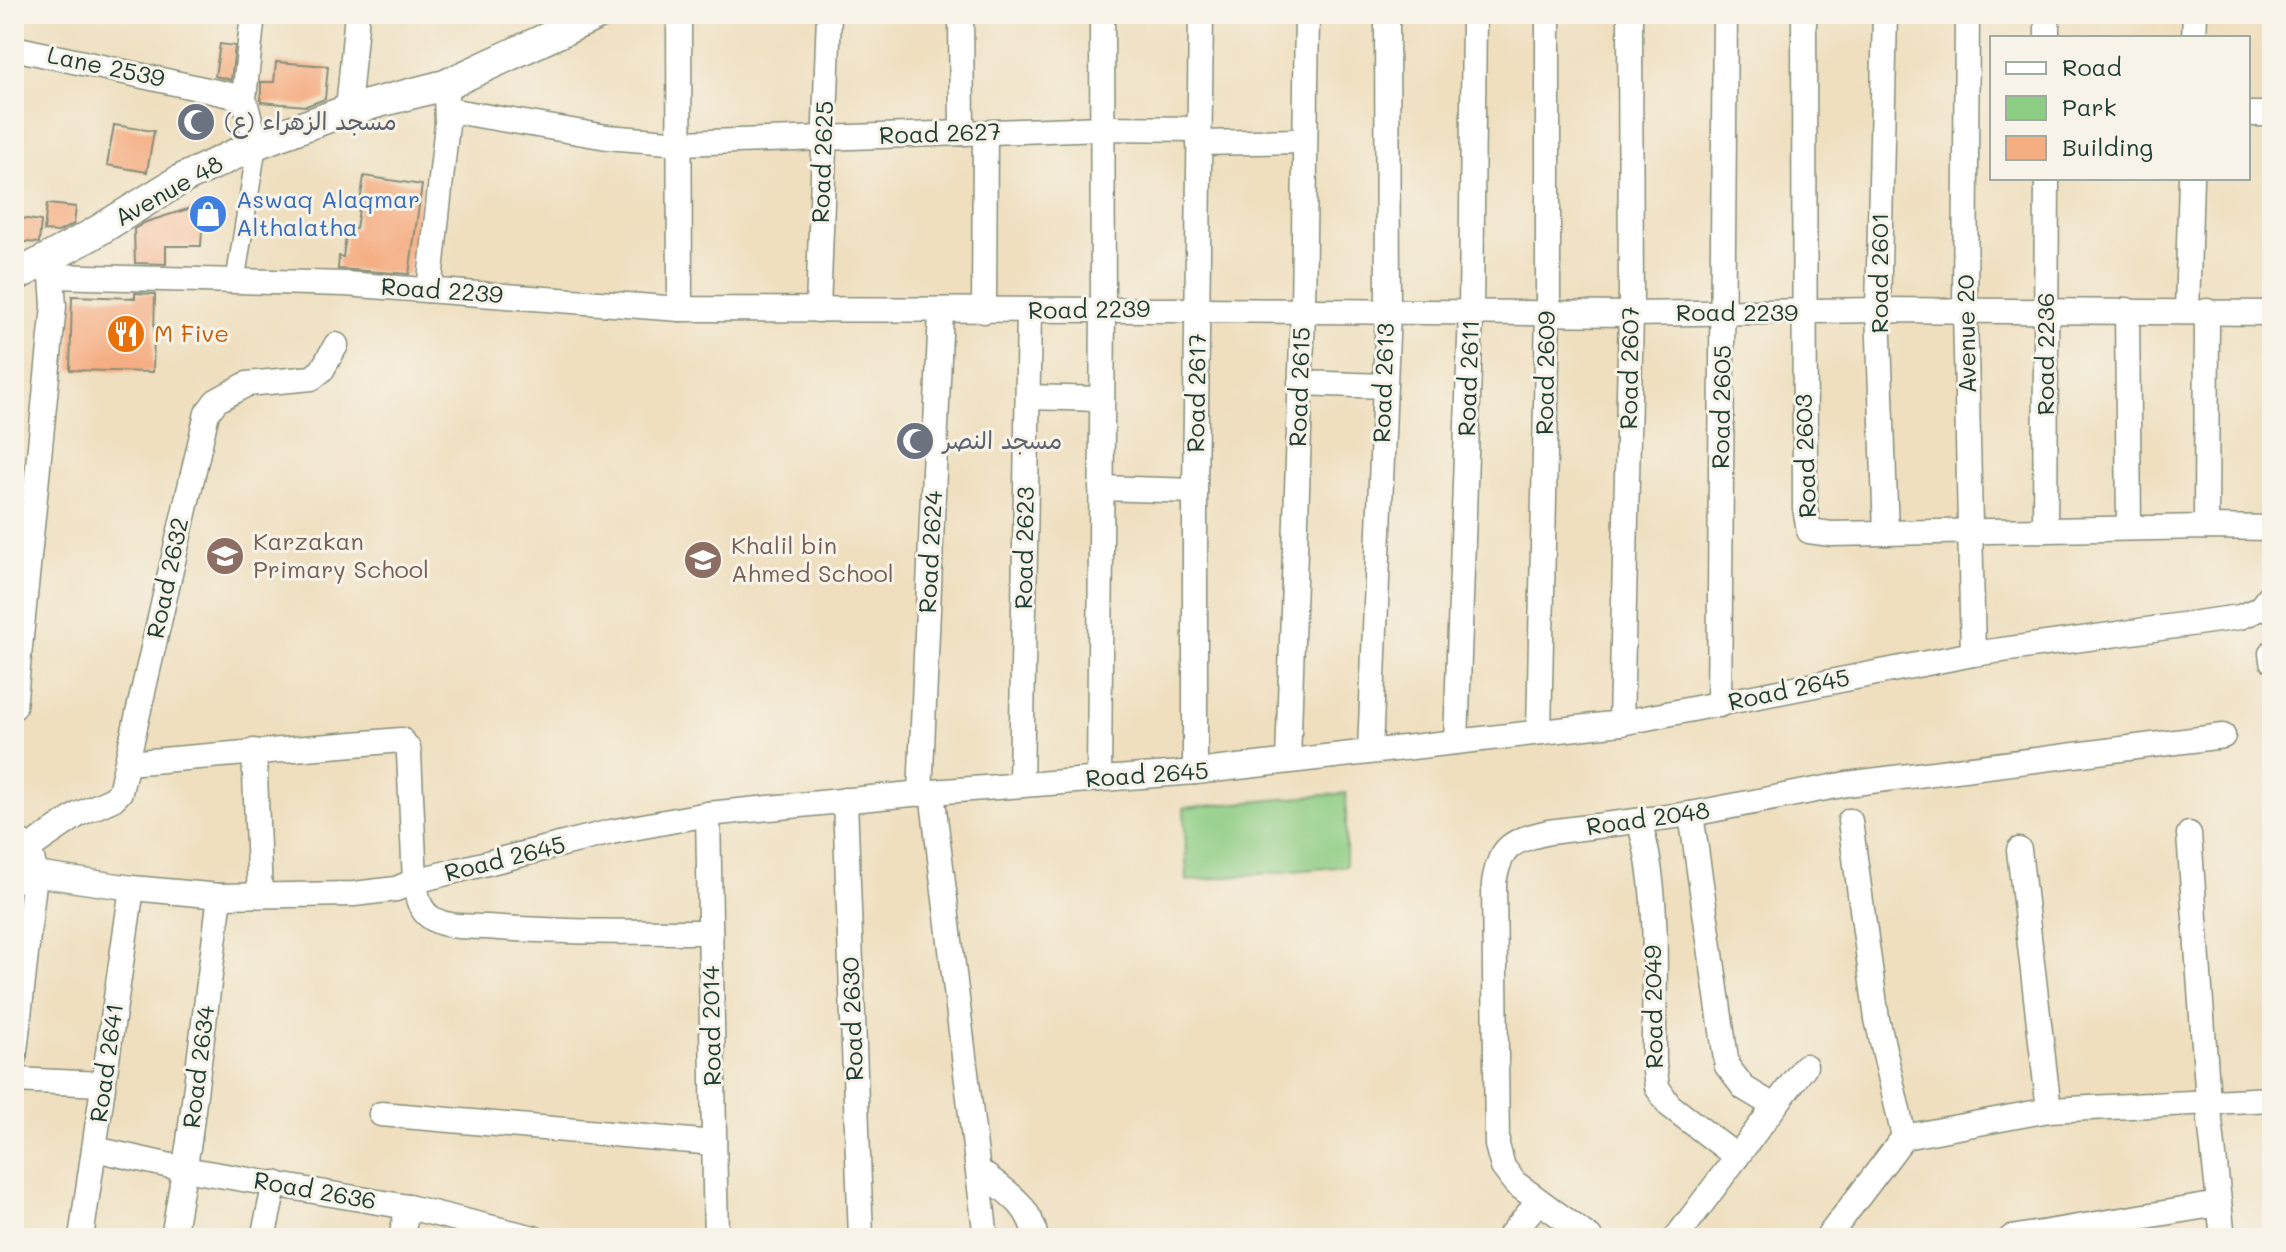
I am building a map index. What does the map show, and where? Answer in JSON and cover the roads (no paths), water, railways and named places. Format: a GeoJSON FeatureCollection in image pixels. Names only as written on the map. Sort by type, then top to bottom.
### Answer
{"type":"FeatureCollection","features":[{"type":"Feature","properties":{"kind":"street"},"geometry":{"type":"LineString","coordinates":[[235,283],[257,145],[244,98],[253,14]]}},
{"type":"Feature","properties":{"kind":"street"},"geometry":{"type":"LineString","coordinates":[[348,110],[357,14]]}},
{"type":"Feature","properties":{"kind":"street"},"geometry":{"type":"LineString","coordinates":[[679,14],[680,309]]}},
{"type":"Feature","properties":{"kind":"street","name":"Road 2625"},"geometry":{"type":"LineString","coordinates":[[818,310],[829,14]]}},
{"type":"Feature","properties":{"kind":"street"},"geometry":{"type":"LineString","coordinates":[[961,14],[973,133],[984,311]]}},
{"type":"Feature","properties":{"kind":"street"},"geometry":{"type":"LineString","coordinates":[[1099,779],[1102,14]]}},
{"type":"Feature","properties":{"kind":"street","name":"Road 2617"},"geometry":{"type":"LineString","coordinates":[[1195,772],[1201,14]]}},
{"type":"Feature","properties":{"kind":"street","name":"Road 2615"},"geometry":{"type":"LineString","coordinates":[[1288,761],[1303,310],[1307,14]]}},
{"type":"Feature","properties":{"kind":"street","name":"Road 2613"},"geometry":{"type":"LineString","coordinates":[[1370,751],[1388,311],[1387,14]]}},
{"type":"Feature","properties":{"kind":"street","name":"Road 2611"},"geometry":{"type":"LineString","coordinates":[[1456,742],[1471,311],[1474,14]]}},
{"type":"Feature","properties":{"kind":"street","name":"Road 2609"},"geometry":{"type":"LineString","coordinates":[[1539,732],[1548,311],[1548,14]]}},
{"type":"Feature","properties":{"kind":"street","name":"Road 2607"},"geometry":{"type":"LineString","coordinates":[[1621,723],[1631,314],[1630,14]]}},
{"type":"Feature","properties":{"kind":"street","name":"Road 2605"},"geometry":{"type":"LineString","coordinates":[[1719,705],[1725,14]]}},
{"type":"Feature","properties":{"kind":"street","name":"Road 2603"},"geometry":{"type":"LineString","coordinates":[[1804,14],[1803,313],[1805,519],[1809,531],[1831,534],[2272,528]]}},
{"type":"Feature","properties":{"kind":"street","name":"Road 2601"},"geometry":{"type":"LineString","coordinates":[[1885,14],[1878,310],[1886,533]]}},
{"type":"Feature","properties":{"kind":"street","name":"Avenue 20"},"geometry":{"type":"LineString","coordinates":[[1967,14],[1965,310],[1973,654]]}},
{"type":"Feature","properties":{"kind":"street"},"geometry":{"type":"LineString","coordinates":[[2047,14],[2047,36]]}},
{"type":"Feature","properties":{"kind":"street"},"geometry":{"type":"LineString","coordinates":[[2194,36],[2195,14]]}},
{"type":"Feature","properties":{"kind":"street","name":"Avenue 48"},"geometry":{"type":"LineString","coordinates":[[14,277],[50,268],[180,180],[257,145],[348,110],[446,97],[594,15]]}},
{"type":"Feature","properties":{"kind":"street","name":"Lane 2539"},"geometry":{"type":"LineString","coordinates":[[14,48],[244,98]]}},
{"type":"Feature","properties":{"kind":"street"},"geometry":{"type":"LineString","coordinates":[[429,290],[446,97]]}},
{"type":"Feature","properties":{"kind":"street","name":"Road 2627"},"geometry":{"type":"LineString","coordinates":[[446,97],[607,137],[681,143],[1102,128],[1303,141]]}},
{"type":"Feature","properties":{"kind":"street"},"geometry":{"type":"LineString","coordinates":[[2250,114],[2272,114]]}},
{"type":"Feature","properties":{"kind":"street","name":"Road 2236"},"geometry":{"type":"LineString","coordinates":[[2045,530],[2047,180]]}},
{"type":"Feature","properties":{"kind":"street"},"geometry":{"type":"LineString","coordinates":[[2191,180],[2206,527]]}},
{"type":"Feature","properties":{"kind":"street"},"geometry":{"type":"LineString","coordinates":[[14,707],[54,306],[50,268]]}},
{"type":"Feature","properties":{"kind":"street","name":"Road 2239"},"geometry":{"type":"LineString","coordinates":[[50,268],[235,283],[345,284],[680,309],[1548,311],[1631,314],[2127,310],[2272,313]]}},
{"type":"Feature","properties":{"kind":"street"},"geometry":{"type":"LineString","coordinates":[[2127,310],[2129,528]]}},
{"type":"Feature","properties":{"kind":"street","name":"Road 2624"},"geometry":{"type":"LineString","coordinates":[[941,311],[926,793],[986,1238]]}},
{"type":"Feature","properties":{"kind":"street","name":"Road 2623"},"geometry":{"type":"LineString","coordinates":[[1021,785],[1029,311]]}},
{"type":"Feature","properties":{"kind":"street","name":"Road 2632"},"geometry":{"type":"LineString","coordinates":[[21,843],[113,799],[120,792],[207,413],[216,401],[247,384],[312,378],[322,370],[336,345]]}},
{"type":"Feature","properties":{"kind":"street"},"geometry":{"type":"LineString","coordinates":[[1300,383],[1384,386]]}},
{"type":"Feature","properties":{"kind":"street"},"geometry":{"type":"LineString","coordinates":[[1028,397],[1102,399]]}},
{"type":"Feature","properties":{"kind":"street"},"geometry":{"type":"LineString","coordinates":[[1101,488],[1195,491]]}},
{"type":"Feature","properties":{"kind":"street","name":"Road 2645"},"geometry":{"type":"LineString","coordinates":[[24,877],[220,896],[354,894],[396,889],[415,881],[611,832],[708,814],[1195,772],[1621,723],[1973,654],[2240,617],[2259,609],[2272,593]]}},
{"type":"Feature","properties":{"kind":"street"},"geometry":{"type":"LineString","coordinates":[[2271,653],[2272,661]]}},
{"type":"Feature","properties":{"kind":"street","name":"Road 2048"},"geometry":{"type":"LineString","coordinates":[[1590,1238],[1515,1183],[1503,1167],[1497,1145],[1494,883],[1498,863],[1510,846],[1529,837],[1691,814],[1847,784],[2223,736]]}},
{"type":"Feature","properties":{"kind":"street"},"geometry":{"type":"LineString","coordinates":[[127,763],[355,745],[395,739],[405,743],[409,754],[418,902],[422,909],[442,923],[507,929],[710,932]]}},
{"type":"Feature","properties":{"kind":"street"},"geometry":{"type":"LineString","coordinates":[[254,751],[260,895]]}},
{"type":"Feature","properties":{"kind":"street","name":"Road 2630"},"geometry":{"type":"LineString","coordinates":[[845,800],[861,1238]]}},
{"type":"Feature","properties":{"kind":"street","name":"Road 2014"},"geometry":{"type":"LineString","coordinates":[[708,814],[716,1238]]}},
{"type":"Feature","properties":{"kind":"street"},"geometry":{"type":"LineString","coordinates":[[1691,814],[1727,1066],[1744,1088],[1774,1106]]}},
{"type":"Feature","properties":{"kind":"street","name":"Road 2049"},"geometry":{"type":"LineString","coordinates":[[1639,821],[1646,844],[1652,891],[1654,1064],[1657,1087],[1669,1105],[1737,1157]]}},
{"type":"Feature","properties":{"kind":"street"},"geometry":{"type":"LineString","coordinates":[[1850,821],[1877,1019],[1904,1137]]}},
{"type":"Feature","properties":{"kind":"street"},"geometry":{"type":"LineString","coordinates":[[2189,834],[2208,1101],[2223,1238]]}},
{"type":"Feature","properties":{"kind":"street"},"geometry":{"type":"LineString","coordinates":[[14,1060],[24,877],[33,857],[21,843]]}},
{"type":"Feature","properties":{"kind":"street"},"geometry":{"type":"LineString","coordinates":[[2019,850],[2049,1110]]}},
{"type":"Feature","properties":{"kind":"street","name":"Road 2641"},"geometry":{"type":"LineString","coordinates":[[81,1238],[132,888]]}},
{"type":"Feature","properties":{"kind":"street","name":"Road 2634"},"geometry":{"type":"LineString","coordinates":[[173,1238],[220,896]]}},
{"type":"Feature","properties":{"kind":"street"},"geometry":{"type":"LineString","coordinates":[[1676,1238],[1805,1066]]}},
{"type":"Feature","properties":{"kind":"street"},"geometry":{"type":"LineString","coordinates":[[14,1080],[103,1084]]}},
{"type":"Feature","properties":{"kind":"street"},"geometry":{"type":"LineString","coordinates":[[1827,1238],[1904,1137],[2049,1110],[2272,1099]]}},
{"type":"Feature","properties":{"kind":"street"},"geometry":{"type":"LineString","coordinates":[[381,1114],[714,1143]]}},
{"type":"Feature","properties":{"kind":"street","name":"Road 2636"},"geometry":{"type":"LineString","coordinates":[[95,1149],[184,1169],[408,1207],[534,1238]]}},
{"type":"Feature","properties":{"kind":"street"},"geometry":{"type":"LineString","coordinates":[[978,1170],[1020,1202],[1033,1222],[1036,1238]]}},
{"type":"Feature","properties":{"kind":"street"},"geometry":{"type":"LineString","coordinates":[[263,1238],[275,1183]]}},
{"type":"Feature","properties":{"kind":"street"},"geometry":{"type":"LineString","coordinates":[[1508,1238],[1539,1201]]}},
{"type":"Feature","properties":{"kind":"street"},"geometry":{"type":"LineString","coordinates":[[2011,1238],[2219,1204]]}},
{"type":"Feature","properties":{"kind":"street"},"geometry":{"type":"LineString","coordinates":[[401,1238],[408,1207]]}},
{"type":"Feature","properties":{"kind":"place","name":"مسجد الزهراء (ع)"},"geometry":{"type":"Point","coordinates":[196,122]}},
{"type":"Feature","properties":{"kind":"place","name":"Aswaq Alaqmar Althalatha"},"geometry":{"type":"Point","coordinates":[208,214]}},
{"type":"Feature","properties":{"kind":"place","name":"M Five"},"geometry":{"type":"Point","coordinates":[126,334]}},
{"type":"Feature","properties":{"kind":"place","name":"مسجد النصر"},"geometry":{"type":"Point","coordinates":[915,441]}},
{"type":"Feature","properties":{"kind":"place","name":"Karzakan Primary School"},"geometry":{"type":"Point","coordinates":[225,556]}},
{"type":"Feature","properties":{"kind":"place","name":"Khalil bin Ahmed School"},"geometry":{"type":"Point","coordinates":[703,560]}}]}
